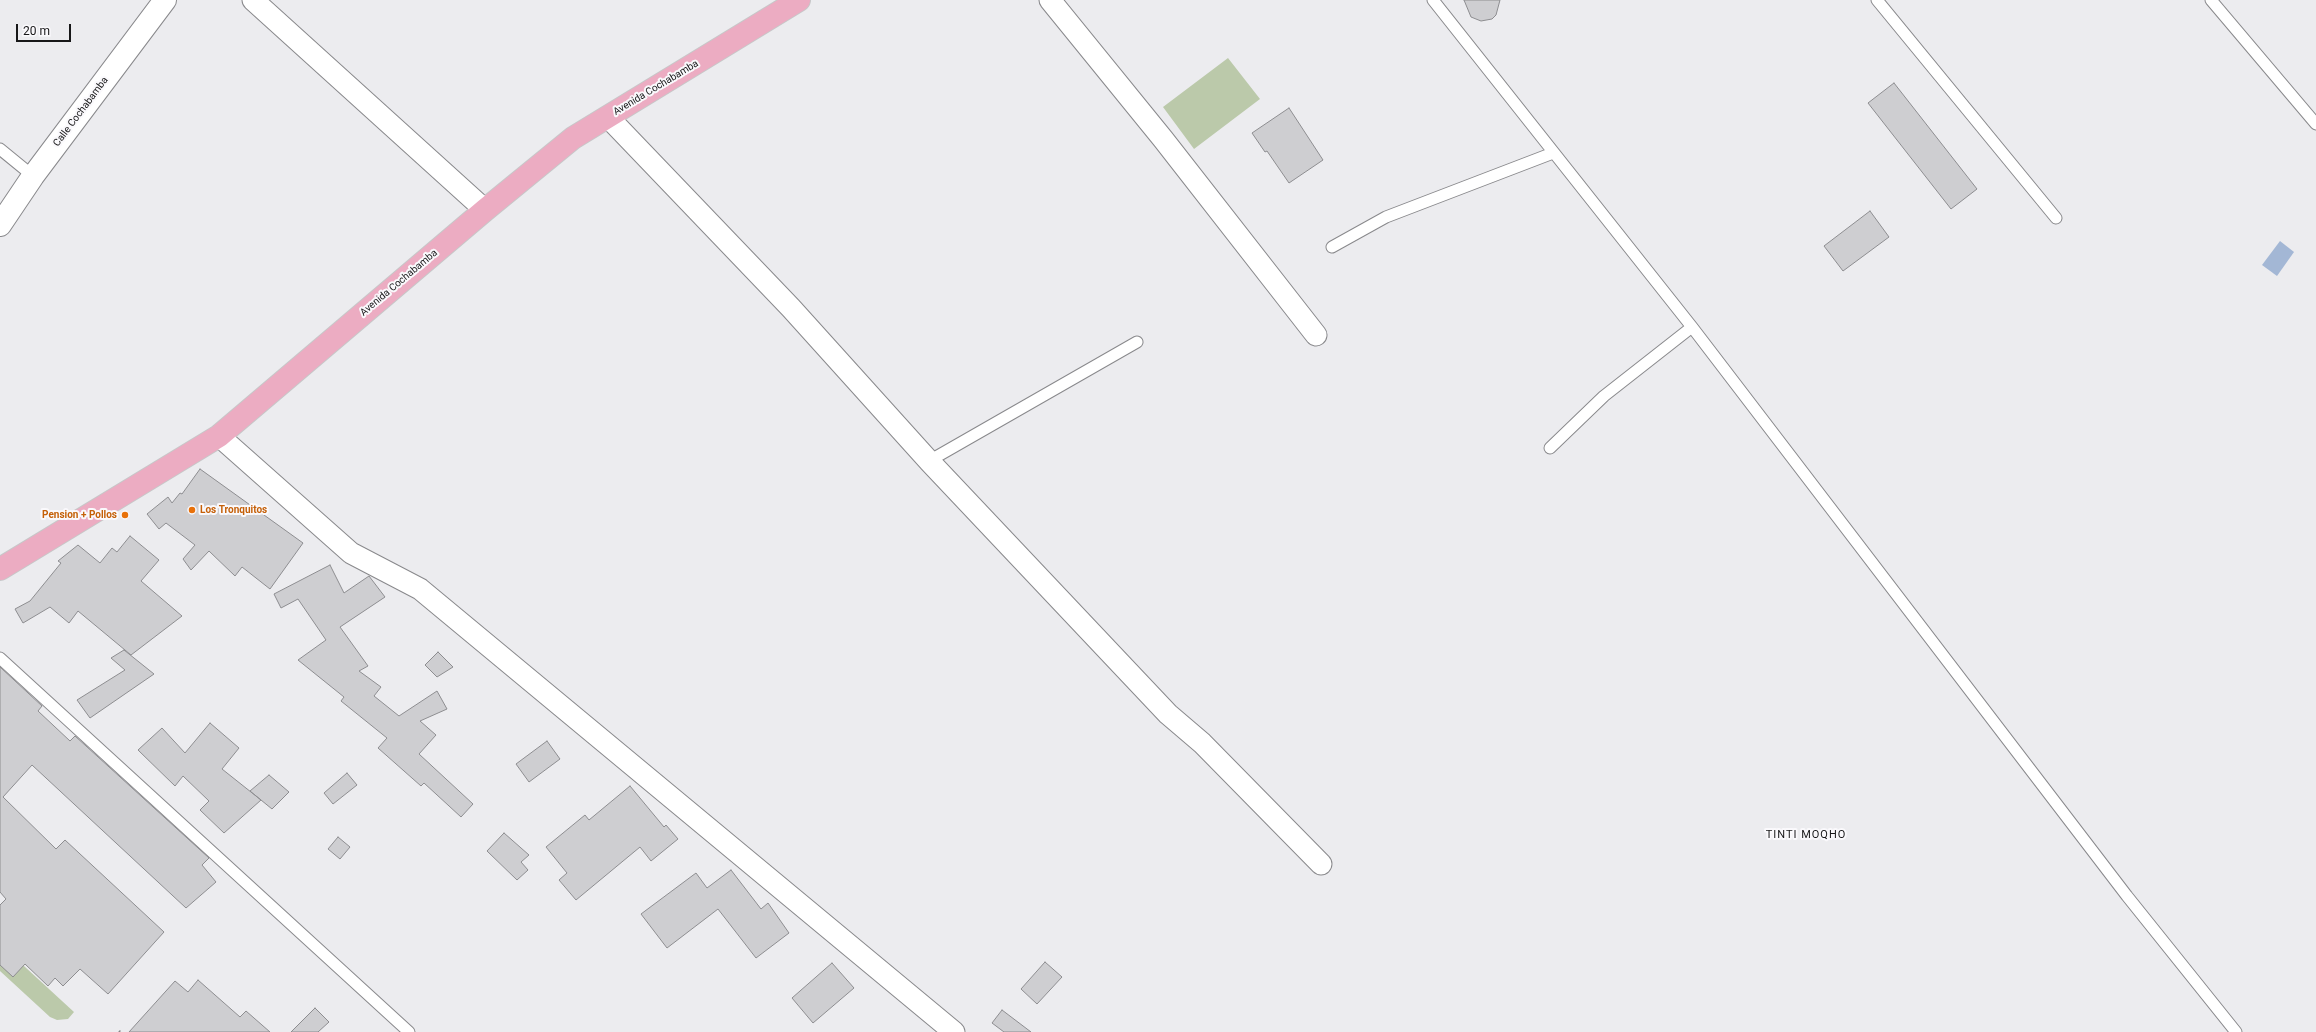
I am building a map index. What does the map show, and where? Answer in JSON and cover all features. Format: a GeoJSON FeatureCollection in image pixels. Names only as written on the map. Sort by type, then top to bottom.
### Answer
{"type":"FeatureCollection","features":[{"type":"Feature","properties":{"kind":"main road","name":"Avenida Cochabamba"},"geometry":{"type":"LineString","coordinates":[[0,569],[219,436],[485,210],[573,138],[800,0]]}},
{"type":"Feature","properties":{"kind":"street","name":"Calle Cochabamba"},"geometry":{"type":"LineString","coordinates":[[0,225],[33,176],[165,0]]}},
{"type":"Feature","properties":{"kind":"street"},"geometry":{"type":"LineString","coordinates":[[253,0],[485,210]]}},
{"type":"Feature","properties":{"kind":"street"},"geometry":{"type":"LineString","coordinates":[[1050,0],[1164,139],[1316,335]]}},
{"type":"Feature","properties":{"kind":"street"},"geometry":{"type":"LineString","coordinates":[[608,117],[791,308],[929,461],[1168,714],[1202,743],[1321,864]]}},
{"type":"Feature","properties":{"kind":"street"},"geometry":{"type":"LineString","coordinates":[[219,436],[351,553],[420,589],[954,1032]]}},
{"type":"Feature","properties":{"kind":"lane"},"geometry":{"type":"LineString","coordinates":[[1433,0],[1692,327],[2127,896],[2236,1032]]}},
{"type":"Feature","properties":{"kind":"lane"},"geometry":{"type":"LineString","coordinates":[[1877,0],[2056,218]]}},
{"type":"Feature","properties":{"kind":"lane"},"geometry":{"type":"LineString","coordinates":[[2211,0],[2316,124]]}},
{"type":"Feature","properties":{"kind":"lane"},"geometry":{"type":"LineString","coordinates":[[0,149],[33,176]]}},
{"type":"Feature","properties":{"kind":"lane"},"geometry":{"type":"LineString","coordinates":[[1332,247],[1386,217],[1553,153]]}},
{"type":"Feature","properties":{"kind":"lane"},"geometry":{"type":"LineString","coordinates":[[1550,448],[1604,396],[1692,327]]}},
{"type":"Feature","properties":{"kind":"lane"},"geometry":{"type":"LineString","coordinates":[[929,461],[1137,342]]}},
{"type":"Feature","properties":{"kind":"lane"},"geometry":{"type":"LineString","coordinates":[[0,658],[409,1032]]}},
{"type":"Feature","properties":{"kind":"green space"},"geometry":{"type":"Polygon","coordinates":[[[1228,58],[1260,99],[1194,149],[1163,107],[1228,58]]]}},
{"type":"Feature","properties":{"kind":"green space"},"geometry":{"type":"Polygon","coordinates":[[[0,944],[74,1012],[68,1019],[57,1020],[50,1017],[0,971],[0,944]]]}},
{"type":"Feature","properties":{"kind":"water"},"geometry":{"type":"Polygon","coordinates":[[[2280,241],[2294,252],[2277,276],[2262,265],[2280,241]]]}},
{"type":"Feature","properties":{"kind":"building"},"geometry":{"type":"Polygon","coordinates":[[[1464,0],[1500,0],[1496,15],[1492,19],[1481,21],[1471,17],[1464,0]]]}},
{"type":"Feature","properties":{"kind":"building"},"geometry":{"type":"Polygon","coordinates":[[[1894,83],[1977,189],[1951,209],[1868,103],[1894,83]]]}},
{"type":"Feature","properties":{"kind":"building"},"geometry":{"type":"Polygon","coordinates":[[[1289,108],[1323,160],[1289,183],[1267,151],[1265,152],[1252,133],[1289,108]]]}},
{"type":"Feature","properties":{"kind":"building"},"geometry":{"type":"Polygon","coordinates":[[[1870,211],[1889,237],[1843,271],[1824,246],[1870,211]]]}},
{"type":"Feature","properties":{"kind":"building"},"geometry":{"type":"Polygon","coordinates":[[[200,469],[303,543],[270,589],[242,567],[235,576],[209,551],[191,570],[183,559],[195,545],[166,523],[159,529],[147,514],[168,497],[172,503],[180,493],[182,494],[200,469]]]}},
{"type":"Feature","properties":{"kind":"building"},"geometry":{"type":"Polygon","coordinates":[[[130,536],[159,560],[141,581],[182,616],[131,655],[78,611],[69,623],[50,607],[23,623],[15,609],[30,601],[61,563],[58,561],[78,545],[100,563],[112,548],[117,552],[130,536]]]}},
{"type":"Feature","properties":{"kind":"building"},"geometry":{"type":"Polygon","coordinates":[[[330,565],[344,593],[369,576],[385,597],[340,627],[368,666],[359,671],[381,687],[374,696],[399,716],[437,691],[447,709],[420,721],[436,735],[419,754],[473,804],[461,817],[424,783],[421,786],[378,748],[387,738],[341,701],[344,697],[298,660],[326,640],[298,599],[281,608],[274,594],[330,565]]]}},
{"type":"Feature","properties":{"kind":"building"},"geometry":{"type":"Polygon","coordinates":[[[124,650],[154,674],[90,718],[77,700],[125,670],[111,658],[124,650]]]}},
{"type":"Feature","properties":{"kind":"building"},"geometry":{"type":"Polygon","coordinates":[[[438,652],[453,667],[437,677],[425,665],[438,652]]]}},
{"type":"Feature","properties":{"kind":"building"},"geometry":{"type":"Polygon","coordinates":[[[0,667],[42,706],[38,711],[70,741],[75,736],[209,858],[202,865],[216,882],[186,908],[32,765],[3,797],[56,849],[65,840],[164,932],[108,994],[80,969],[63,986],[55,978],[48,986],[25,964],[13,977],[0,965],[0,905],[6,899],[0,892],[0,667]]]}},
{"type":"Feature","properties":{"kind":"building"},"geometry":{"type":"Polygon","coordinates":[[[210,723],[239,748],[222,769],[261,800],[224,833],[200,810],[209,801],[183,776],[175,786],[138,750],[162,728],[185,753],[210,723]]]}},
{"type":"Feature","properties":{"kind":"building"},"geometry":{"type":"Polygon","coordinates":[[[547,741],[560,759],[529,782],[516,764],[547,741]]]}},
{"type":"Feature","properties":{"kind":"building"},"geometry":{"type":"Polygon","coordinates":[[[347,773],[357,785],[333,804],[324,793],[347,773]]]}},
{"type":"Feature","properties":{"kind":"building"},"geometry":{"type":"Polygon","coordinates":[[[269,775],[289,792],[272,809],[250,791],[269,775]]]}},
{"type":"Feature","properties":{"kind":"building"},"geometry":{"type":"Polygon","coordinates":[[[630,786],[664,827],[666,825],[678,839],[651,861],[640,847],[576,900],[559,880],[567,873],[546,847],[585,815],[589,820],[630,786]]]}},
{"type":"Feature","properties":{"kind":"building"},"geometry":{"type":"Polygon","coordinates":[[[504,833],[529,855],[521,862],[528,870],[517,880],[487,851],[504,833]]]}},
{"type":"Feature","properties":{"kind":"building"},"geometry":{"type":"Polygon","coordinates":[[[338,837],[350,847],[340,859],[328,849],[338,837]]]}},
{"type":"Feature","properties":{"kind":"building"},"geometry":{"type":"Polygon","coordinates":[[[731,870],[761,909],[768,903],[789,933],[756,958],[718,909],[667,948],[641,914],[696,873],[707,888],[731,870]]]}},
{"type":"Feature","properties":{"kind":"building"},"geometry":{"type":"Polygon","coordinates":[[[1045,962],[1062,977],[1037,1004],[1021,989],[1045,962]]]}},
{"type":"Feature","properties":{"kind":"building"},"geometry":{"type":"Polygon","coordinates":[[[832,963],[854,988],[813,1023],[792,998],[832,963]]]}},
{"type":"Feature","properties":{"kind":"building"},"geometry":{"type":"Polygon","coordinates":[[[198,980],[240,1017],[246,1011],[270,1032],[129,1032],[175,981],[188,992],[198,980]]]}},
{"type":"Feature","properties":{"kind":"building"},"geometry":{"type":"Polygon","coordinates":[[[315,1008],[329,1022],[318,1032],[291,1032],[315,1008]]]}},
{"type":"Feature","properties":{"kind":"building"},"geometry":{"type":"Polygon","coordinates":[[[1002,1010],[1031,1032],[1004,1032],[992,1023],[1002,1010]]]}},
{"type":"Feature","properties":{"kind":"place","name":"Los Tronquitos"},"geometry":{"type":"Point","coordinates":[192,510]}},
{"type":"Feature","properties":{"kind":"place","name":"Pension + Pollos"},"geometry":{"type":"Point","coordinates":[125,515]}},
{"type":"Feature","properties":{"kind":"district","name":"TINTI MOQHO"},"geometry":{"type":"Point","coordinates":[1806,835]}}]}
